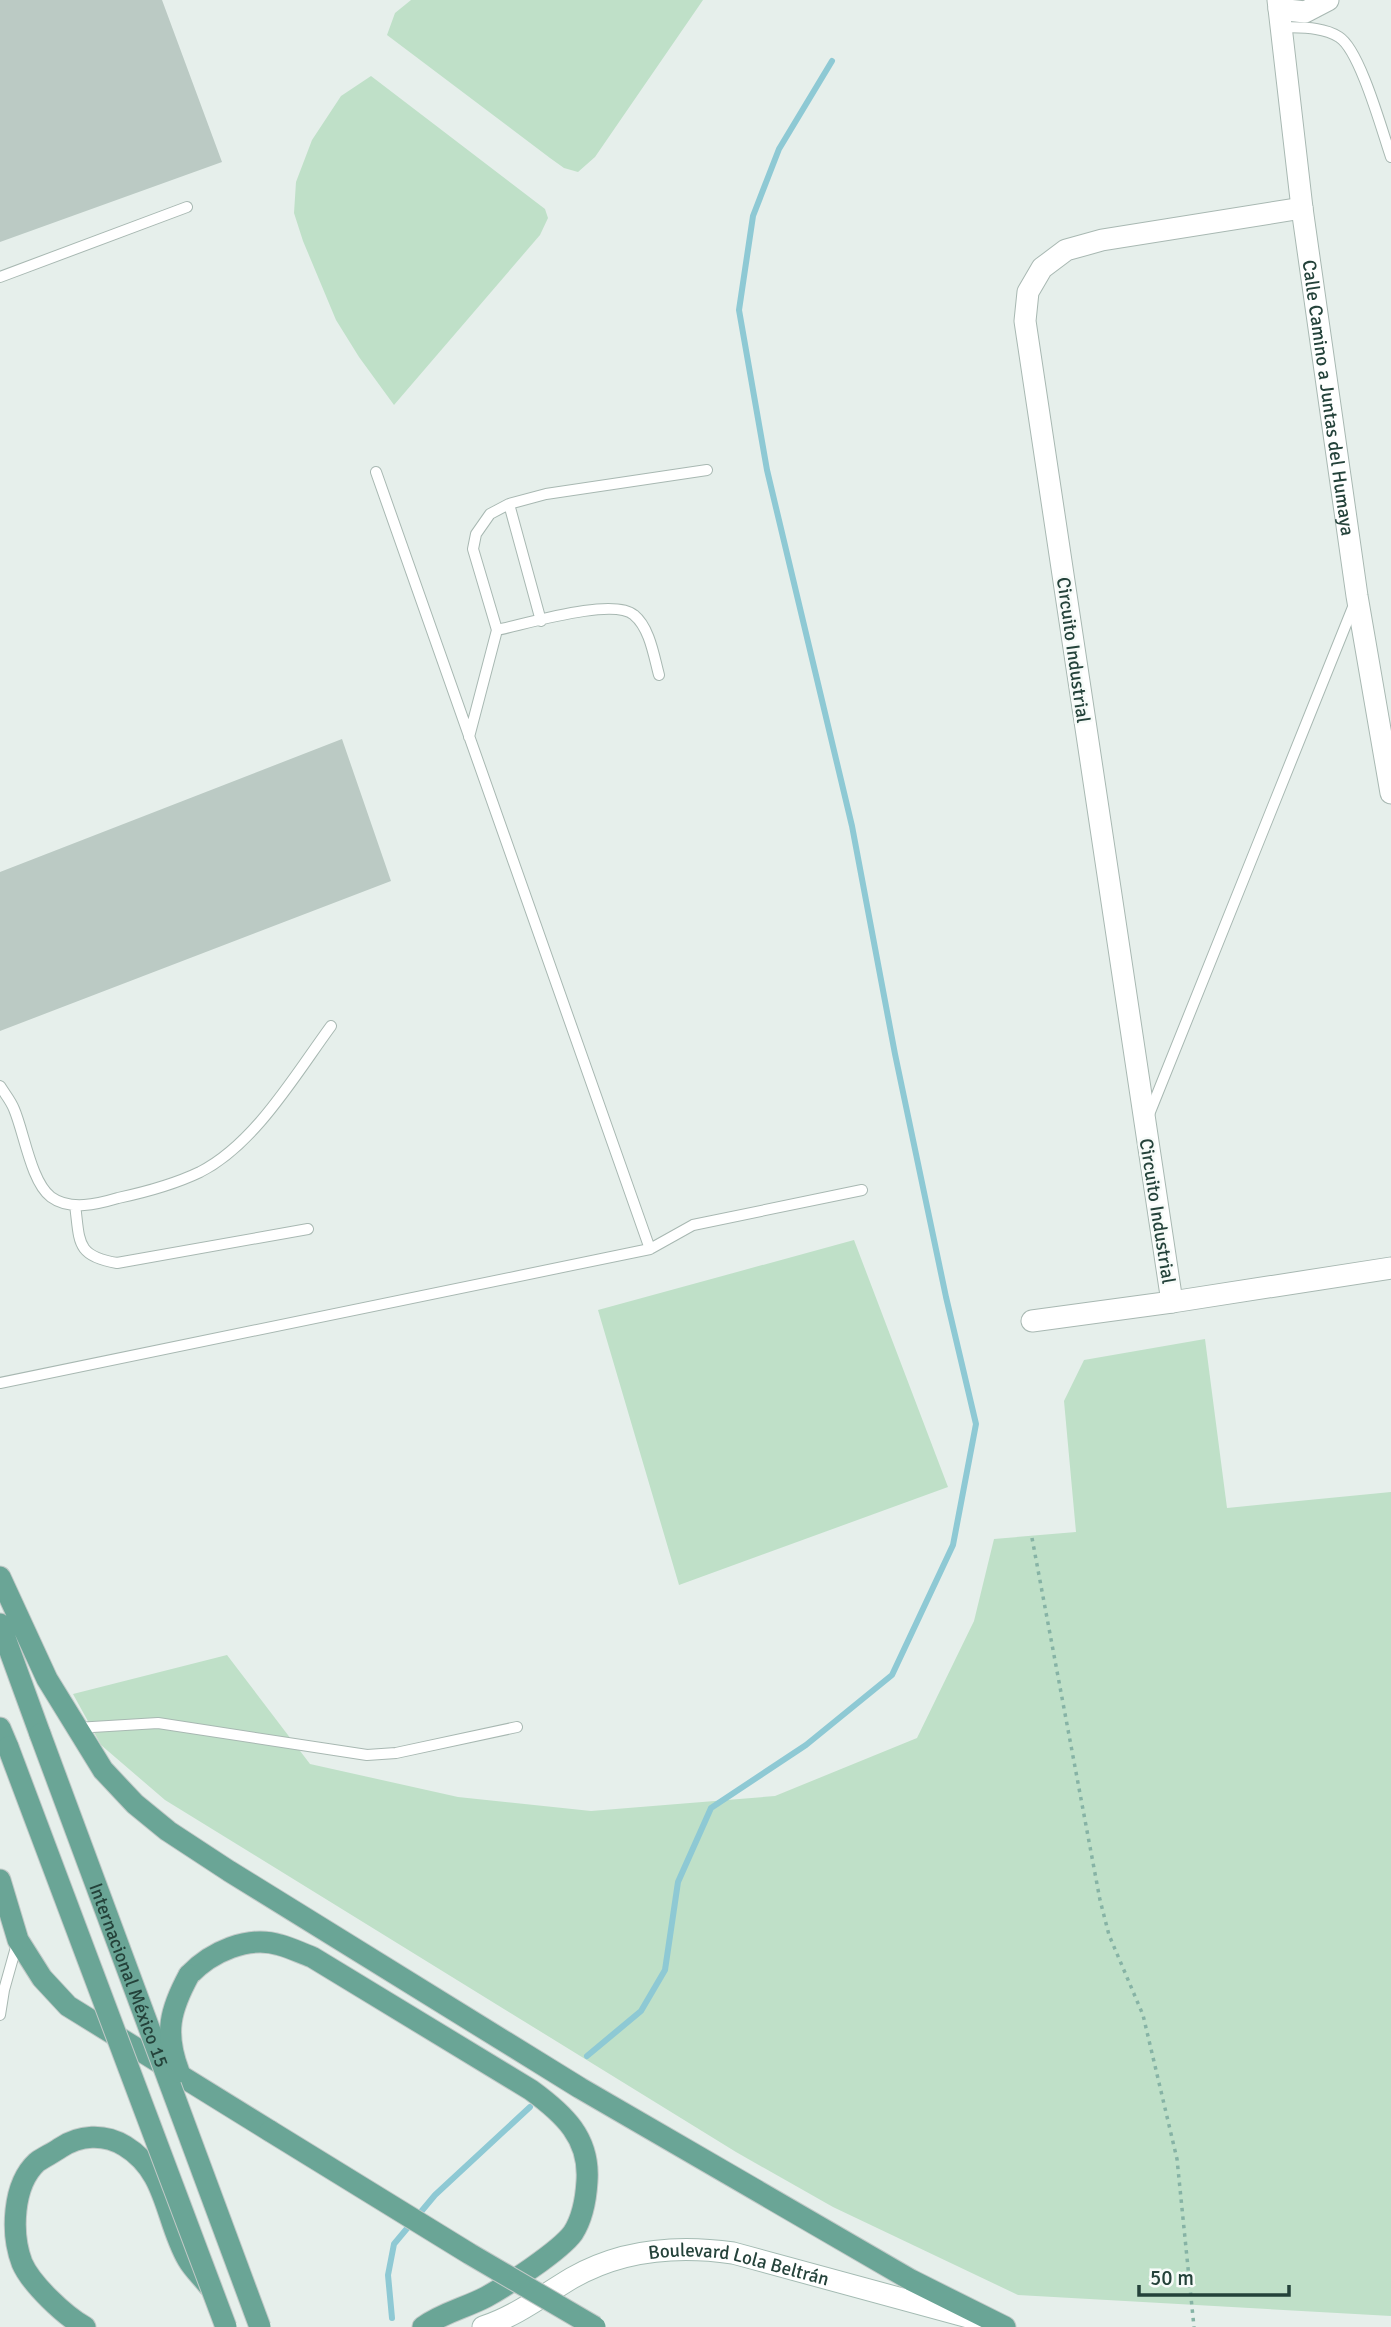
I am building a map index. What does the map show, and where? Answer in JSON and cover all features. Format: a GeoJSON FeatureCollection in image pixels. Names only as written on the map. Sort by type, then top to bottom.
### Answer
{"type":"FeatureCollection","features":[{"type":"Feature","properties":{"kind":"main road"},"geometry":{"type":"LineString","coordinates":[[0,1577],[47,1679],[103,1770],[135,1804],[169,1831],[229,1871],[580,2088],[911,2280],[1005,2327]]}},
{"type":"Feature","properties":{"kind":"main road","name":"Internacional México 15"},"geometry":{"type":"LineString","coordinates":[[0,1624],[260,2327]]}},
{"type":"Feature","properties":{"kind":"main road","name":"Internacional México 15"},"geometry":{"type":"LineString","coordinates":[[4,1738],[226,2327]]}},
{"type":"Feature","properties":{"kind":"main road"},"geometry":{"type":"LineString","coordinates":[[0,1880],[18,1940],[42,1978],[68,2006],[470,2254],[595,2327]]}},
{"type":"Feature","properties":{"kind":"main road"},"geometry":{"type":"LineString","coordinates":[[190,2135],[188,2096],[174,2060],[170,2030],[172,2012],[189,1976],[198,1966],[219,1952],[254,1942],[278,1944],[312,1957],[531,2090],[555,2108],[582,2141],[588,2162],[586,2199],[572,2233],[535,2265],[496,2290],[436,2318],[423,2327]]}},
{"type":"Feature","properties":{"kind":"main road"},"geometry":{"type":"LineString","coordinates":[[85,2327],[55,2306],[23,2265],[17,2241],[17,2203],[23,2183],[36,2163],[72,2140],[97,2136],[124,2146],[154,2172],[188,2260],[212,2289]]}},
{"type":"Feature","properties":{"kind":"street"},"geometry":{"type":"LineString","coordinates":[[1279,12],[1305,12],[1328,0]]}},
{"type":"Feature","properties":{"kind":"street","name":"Calle Camino a Juntas del Humaya"},"geometry":{"type":"LineString","coordinates":[[1279,12],[1302,208],[1357,596],[1391,793]]}},
{"type":"Feature","properties":{"kind":"street","name":"Circuito Industrial"},"geometry":{"type":"LineString","coordinates":[[1172,1301],[1026,321],[1028,292],[1042,268],[1066,250],[1102,240],[1302,208]]}},
{"type":"Feature","properties":{"kind":"street","name":"Circuito Industrial"},"geometry":{"type":"LineString","coordinates":[[1032,1321],[1391,1268]]}},
{"type":"Feature","properties":{"kind":"street","name":"Boulevard Lola Beltrán"},"geometry":{"type":"LineString","coordinates":[[483,2327],[502,2321],[574,2277],[604,2263],[664,2249],[706,2249],[733,2253],[1005,2327]]}},
{"type":"Feature","properties":{"kind":"lane"},"geometry":{"type":"LineString","coordinates":[[1279,12],[1338,36],[1348,45],[1357,61],[1391,157]]}},
{"type":"Feature","properties":{"kind":"lane"},"geometry":{"type":"LineString","coordinates":[[0,277],[187,207]]}},
{"type":"Feature","properties":{"kind":"lane"},"geometry":{"type":"LineString","coordinates":[[469,737],[497,630],[474,549],[476,534],[489,514],[509,504],[546,495],[707,470]]}},
{"type":"Feature","properties":{"kind":"lane"},"geometry":{"type":"LineString","coordinates":[[376,472],[650,1249]]}},
{"type":"Feature","properties":{"kind":"lane"},"geometry":{"type":"LineString","coordinates":[[509,504],[541,621]]}},
{"type":"Feature","properties":{"kind":"lane"},"geometry":{"type":"LineString","coordinates":[[1144,1125],[1357,596]]}},
{"type":"Feature","properties":{"kind":"lane"},"geometry":{"type":"LineString","coordinates":[[497,630],[597,608],[625,610],[636,616],[648,636],[659,675]]}},
{"type":"Feature","properties":{"kind":"lane"},"geometry":{"type":"LineString","coordinates":[[0,1086],[13,1106],[40,1184],[50,1197],[75,1205],[93,1205],[149,1191],[200,1172],[235,1148],[268,1111],[331,1026]]}},
{"type":"Feature","properties":{"kind":"lane"},"geometry":{"type":"LineString","coordinates":[[0,1383],[650,1249],[693,1225],[862,1190]]}},
{"type":"Feature","properties":{"kind":"lane"},"geometry":{"type":"LineString","coordinates":[[75,1205],[80,1241],[88,1254],[99,1260],[117,1263],[308,1229]]}},
{"type":"Feature","properties":{"kind":"lane"},"geometry":{"type":"LineString","coordinates":[[76,1727],[158,1723],[367,1755],[396,1753],[517,1727]]}},
{"type":"Feature","properties":{"kind":"lane"},"geometry":{"type":"LineString","coordinates":[[0,2015],[18,1940]]}},
{"type":"Feature","properties":{"kind":"path"},"geometry":{"type":"LineString","coordinates":[[1032,1538],[1100,1900],[1109,1936],[1143,2015],[1177,2159],[1194,2327]]}},
{"type":"Feature","properties":{"kind":"green space"},"geometry":{"type":"Polygon","coordinates":[[[411,0],[703,0],[595,157],[578,172],[564,168],[550,158],[387,35],[395,13],[411,0]]]}},
{"type":"Feature","properties":{"kind":"green space"},"geometry":{"type":"Polygon","coordinates":[[[371,76],[545,209],[548,218],[540,235],[394,405],[336,320],[294,213],[296,182],[312,140],[341,96],[371,76]]]}},
{"type":"Feature","properties":{"kind":"green space"},"geometry":{"type":"Polygon","coordinates":[[[854,1240],[948,1487],[679,1585],[598,1310],[854,1240]]]}},
{"type":"Feature","properties":{"kind":"green space"},"geometry":{"type":"Polygon","coordinates":[[[1205,1339],[1227,1508],[1391,1492],[1391,2316],[1018,2295],[833,2207],[736,2152],[165,1800],[101,1745],[73,1694],[227,1655],[310,1764],[458,1797],[591,1811],[775,1796],[917,1738],[974,1621],[994,1539],[1076,1532],[1064,1401],[1084,1360],[1205,1339]]]}},
{"type":"Feature","properties":{"kind":"building"},"geometry":{"type":"Polygon","coordinates":[[[0,0],[162,0],[222,162],[0,242],[0,0]]]}},
{"type":"Feature","properties":{"kind":"building"},"geometry":{"type":"Polygon","coordinates":[[[342,739],[391,881],[0,1031],[0,872],[342,739]]]}},
{"type":"Feature","properties":{"kind":"waterway"},"geometry":{"type":"LineString","coordinates":[[587,2056],[641,2011],[665,1970],[678,1882],[711,1808],[806,1745],[892,1675],[953,1545],[976,1424],[946,1297],[895,1054],[852,826],[767,470],[739,310],[753,216],[779,149],[832,61]]}},
{"type":"Feature","properties":{"kind":"waterway"},"geometry":{"type":"LineString","coordinates":[[392,2318],[388,2275],[394,2244],[435,2195],[530,2107]]}}]}
